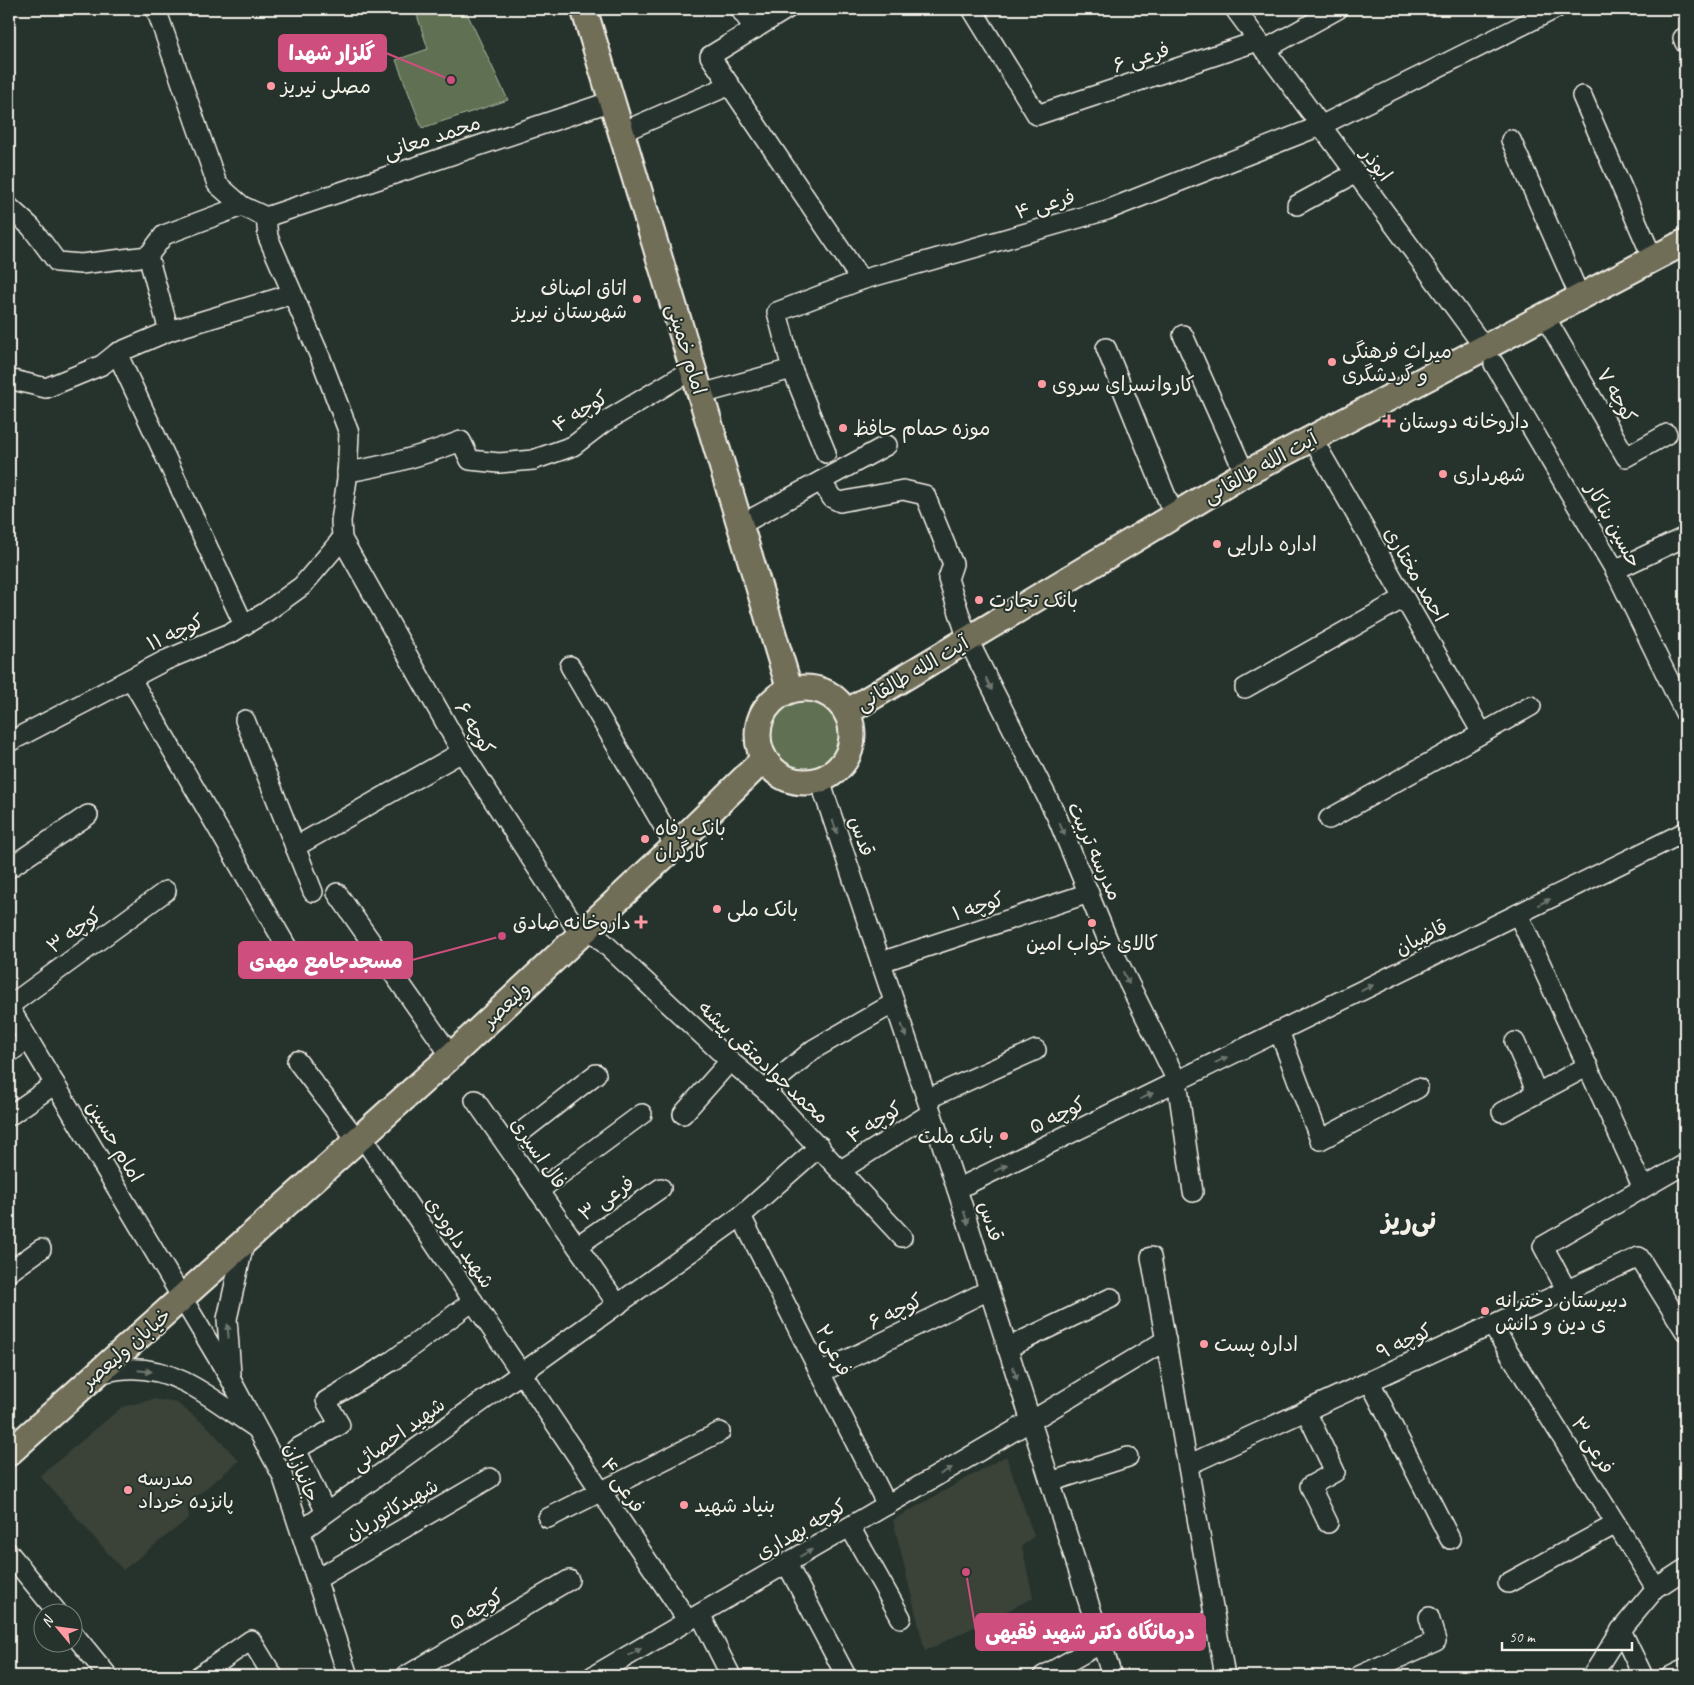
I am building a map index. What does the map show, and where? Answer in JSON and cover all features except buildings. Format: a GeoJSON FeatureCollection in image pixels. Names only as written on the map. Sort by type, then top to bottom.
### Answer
{"type":"FeatureCollection","features":[{"type":"Feature","properties":{"kind":"main road","name":"امام خمینی"},"geometry":{"type":"LineString","coordinates":[[584,9],[790,690]]}},
{"type":"Feature","properties":{"kind":"main road","name":"آیت الله طالقانی"},"geometry":{"type":"LineString","coordinates":[[847,712],[1245,474],[1312,438],[1489,355],[1544,315],[1685,242]]}},
{"type":"Feature","properties":{"kind":"main road"},"geometry":{"type":"LineString","coordinates":[[806,688],[823,691],[837,699],[847,712],[852,732],[850,753],[832,775],[820,781],[804,783],[788,780],[774,772],[764,759],[759,746],[758,732],[761,718],[768,706],[778,696],[790,690],[806,688]]}},
{"type":"Feature","properties":{"kind":"main road","name":"ولیعصر"},"geometry":{"type":"LineString","coordinates":[[244,1243],[451,1056],[675,846],[764,759]]}},
{"type":"Feature","properties":{"kind":"main road","name":"خیابان ولیعصر"},"geometry":{"type":"LineString","coordinates":[[9,1453],[244,1243]]}},
{"type":"Feature","properties":{"kind":"street"},"geometry":{"type":"LineString","coordinates":[[156,9],[217,184],[242,206],[266,216],[268,236],[321,359],[348,433],[347,472],[341,521],[342,538]]}},
{"type":"Feature","properties":{"kind":"street"},"geometry":{"type":"LineString","coordinates":[[740,9],[755,30]]}},
{"type":"Feature","properties":{"kind":"street"},"geometry":{"type":"LineString","coordinates":[[787,9],[710,56],[861,280]]}},
{"type":"Feature","properties":{"kind":"street","name":"فرعی ۶"},"geometry":{"type":"LineString","coordinates":[[972,9],[1037,115],[1261,45],[1338,9]]}},
{"type":"Feature","properties":{"kind":"street","name":"ابوذر"},"geometry":{"type":"LineString","coordinates":[[1234,9],[1489,355]]}},
{"type":"Feature","properties":{"kind":"street","name":"فرعی ۴"},"geometry":{"type":"LineString","coordinates":[[792,369],[777,312],[861,280],[1106,210],[1320,126],[1555,9]]}},
{"type":"Feature","properties":{"kind":"street"},"geometry":{"type":"LineString","coordinates":[[622,132],[730,85]]}},
{"type":"Feature","properties":{"kind":"street"},"geometry":{"type":"LineString","coordinates":[[1582,96],[1653,259]]}},
{"type":"Feature","properties":{"kind":"street","name":"محمد معانی"},"geometry":{"type":"LineString","coordinates":[[266,216],[612,101]]}},
{"type":"Feature","properties":{"kind":"street"},"geometry":{"type":"LineString","coordinates":[[1511,140],[1580,297]]}},
{"type":"Feature","properties":{"kind":"street"},"geometry":{"type":"LineString","coordinates":[[1298,205],[1356,173]]}},
{"type":"Feature","properties":{"kind":"street"},"geometry":{"type":"LineString","coordinates":[[9,207],[31,227],[57,262],[81,264],[148,256],[164,235],[242,206]]}},
{"type":"Feature","properties":{"kind":"street"},"geometry":{"type":"LineString","coordinates":[[148,256],[170,331]]}},
{"type":"Feature","properties":{"kind":"street"},"geometry":{"type":"LineString","coordinates":[[9,379],[46,388],[102,365],[118,353],[170,331],[292,294]]}},
{"type":"Feature","properties":{"kind":"street","name":"کوچه ۷"},"geometry":{"type":"LineString","coordinates":[[1544,315],[1626,457],[1668,434]]}},
{"type":"Feature","properties":{"kind":"street"},"geometry":{"type":"LineString","coordinates":[[1183,335],[1245,474]]}},
{"type":"Feature","properties":{"kind":"street"},"geometry":{"type":"LineString","coordinates":[[1106,348],[1174,516]]}},
{"type":"Feature","properties":{"kind":"street"},"geometry":{"type":"LineString","coordinates":[[118,353],[244,625]]}},
{"type":"Feature","properties":{"kind":"street","name":"حسین بناکار"},"geometry":{"type":"LineString","coordinates":[[1489,355],[1615,570],[1685,713]]}},
{"type":"Feature","properties":{"kind":"street","name":"کوچه ۴"},"geometry":{"type":"LineString","coordinates":[[347,472],[377,468],[414,458],[461,441],[470,460],[499,463],[533,460],[573,446],[603,423],[693,369]]}},
{"type":"Feature","properties":{"kind":"street"},"geometry":{"type":"LineString","coordinates":[[701,394],[792,369],[826,453]]}},
{"type":"Feature","properties":{"kind":"street","name":"احمد مختاری"},"geometry":{"type":"LineString","coordinates":[[1312,438],[1482,733]]}},
{"type":"Feature","properties":{"kind":"street"},"geometry":{"type":"LineString","coordinates":[[740,525],[888,445]]}},
{"type":"Feature","properties":{"kind":"street","name":"مدرسه تربیت"},"geometry":{"type":"LineString","coordinates":[[821,481],[832,498],[840,502],[904,490],[925,495],[953,564],[948,580],[968,640],[1056,817],[1109,942],[1177,1081],[1193,1192]]}},
{"type":"Feature","properties":{"kind":"street"},"geometry":{"type":"LineString","coordinates":[[1615,570],[1685,537]]}},
{"type":"Feature","properties":{"kind":"street","name":"کوچه ۱۱"},"geometry":{"type":"LineString","coordinates":[[9,742],[174,656],[244,625],[302,586],[342,538]]}},
{"type":"Feature","properties":{"kind":"street","name":"۶ کوچه"},"geometry":{"type":"LineString","coordinates":[[342,538],[462,752],[584,930]]}},
{"type":"Feature","properties":{"kind":"street"},"geometry":{"type":"LineString","coordinates":[[1245,688],[1404,598]]}},
{"type":"Feature","properties":{"kind":"street"},"geometry":{"type":"LineString","coordinates":[[570,666],[675,846]]}},
{"type":"Feature","properties":{"kind":"street"},"geometry":{"type":"LineString","coordinates":[[131,679],[288,950]]}},
{"type":"Feature","properties":{"kind":"street"},"geometry":{"type":"LineString","coordinates":[[1329,819],[1531,706]]}},
{"type":"Feature","properties":{"kind":"street"},"geometry":{"type":"LineString","coordinates":[[245,720],[313,892]]}},
{"type":"Feature","properties":{"kind":"street"},"geometry":{"type":"LineString","coordinates":[[295,847],[462,752]]}},
{"type":"Feature","properties":{"kind":"street","name":"قدس"},"geometry":{"type":"LineString","coordinates":[[820,781],[957,1189],[1112,1676]]}},
{"type":"Feature","properties":{"kind":"street"},"geometry":{"type":"LineString","coordinates":[[9,868],[88,815]]}},
{"type":"Feature","properties":{"kind":"street","name":"قاضیان"},"geometry":{"type":"LineString","coordinates":[[1177,1081],[1685,832]]}},
{"type":"Feature","properties":{"kind":"street","name":"کوچه ۳"},"geometry":{"type":"LineString","coordinates":[[9,1006],[166,891]]}},
{"type":"Feature","properties":{"kind":"street"},"geometry":{"type":"LineString","coordinates":[[337,893],[451,1056]]}},
{"type":"Feature","properties":{"kind":"street","name":"کوچه ۱"},"geometry":{"type":"LineString","coordinates":[[881,962],[1089,893]]}},
{"type":"Feature","properties":{"kind":"street"},"geometry":{"type":"LineString","coordinates":[[1518,914],[1643,1188]]}},
{"type":"Feature","properties":{"kind":"street","name":"محمدجوادمتقی پیشه"},"geometry":{"type":"LineString","coordinates":[[584,930],[765,1090],[820,1146],[902,1237]]}},
{"type":"Feature","properties":{"kind":"street"},"geometry":{"type":"LineString","coordinates":[[765,1090],[814,1049],[894,1003]]}},
{"type":"Feature","properties":{"kind":"street","name":"امام حسین"},"geometry":{"type":"LineString","coordinates":[[9,1006],[184,1298]]}},
{"type":"Feature","properties":{"kind":"street"},"geometry":{"type":"LineString","coordinates":[[1279,1032],[1320,1140],[1418,1088]]}},
{"type":"Feature","properties":{"kind":"street"},"geometry":{"type":"LineString","coordinates":[[9,1053],[28,1039]]}},
{"type":"Feature","properties":{"kind":"street"},"geometry":{"type":"LineString","coordinates":[[1515,1042],[1537,1093]]}},
{"type":"Feature","properties":{"kind":"street"},"geometry":{"type":"LineString","coordinates":[[929,1106],[1036,1050]]}},
{"type":"Feature","properties":{"kind":"street","name":"شهید داوودی"},"geometry":{"type":"LineString","coordinates":[[297,1061],[359,1138],[521,1373]]}},
{"type":"Feature","properties":{"kind":"street"},"geometry":{"type":"LineString","coordinates":[[683,1114],[730,1061]]}},
{"type":"Feature","properties":{"kind":"street"},"geometry":{"type":"LineString","coordinates":[[1502,1112],[1588,1066]]}},
{"type":"Feature","properties":{"kind":"street"},"geometry":{"type":"LineString","coordinates":[[506,1144],[596,1074]]}},
{"type":"Feature","properties":{"kind":"street","name":"کوچه ۵"},"geometry":{"type":"LineString","coordinates":[[957,1189],[1177,1081]]}},
{"type":"Feature","properties":{"kind":"street"},"geometry":{"type":"LineString","coordinates":[[9,1116],[54,1084]]}},
{"type":"Feature","properties":{"kind":"street","name":"فال اسیری"},"geometry":{"type":"LineString","coordinates":[[475,1100],[618,1305]]}},
{"type":"Feature","properties":{"kind":"street","name":"کوچه ۴"},"geometry":{"type":"LineString","coordinates":[[841,1170],[929,1106]]}},
{"type":"Feature","properties":{"kind":"street"},"geometry":{"type":"LineString","coordinates":[[538,1191],[642,1114]]}},
{"type":"Feature","properties":{"kind":"street","name":"شهید احصائی"},"geometry":{"type":"LineString","coordinates":[[301,1531],[742,1216],[820,1146]]}},
{"type":"Feature","properties":{"kind":"street"},"geometry":{"type":"LineString","coordinates":[[1567,1291],[1543,1246],[1685,1164]]}},
{"type":"Feature","properties":{"kind":"street","name":"فرعی ۳"},"geometry":{"type":"LineString","coordinates":[[577,1246],[661,1188]]}},
{"type":"Feature","properties":{"kind":"street","name":"فرعی۲"},"geometry":{"type":"LineString","coordinates":[[742,1216],[887,1505]]}},
{"type":"Feature","properties":{"kind":"street"},"geometry":{"type":"LineString","coordinates":[[232,1380],[226,1319],[244,1243]]}},
{"type":"Feature","properties":{"kind":"street"},"geometry":{"type":"LineString","coordinates":[[9,1272],[41,1249]]}},
{"type":"Feature","properties":{"kind":"street"},"geometry":{"type":"LineString","coordinates":[[1151,1257],[1225,1676]]}},
{"type":"Feature","properties":{"kind":"street","name":"کوچه ۹"},"geometry":{"type":"LineString","coordinates":[[1188,1465],[1639,1257],[1685,1330]]}},
{"type":"Feature","properties":{"kind":"street","name":"کوچه ۶"},"geometry":{"type":"LineString","coordinates":[[820,1373],[989,1290]]}},
{"type":"Feature","properties":{"kind":"street","name":"جانبازان"},"geometry":{"type":"LineString","coordinates":[[184,1298],[232,1380],[282,1474],[318,1579],[348,1676]]}},
{"type":"Feature","properties":{"kind":"street"},"geometry":{"type":"LineString","coordinates":[[1008,1348],[1111,1298]]}},
{"type":"Feature","properties":{"kind":"street"},"geometry":{"type":"LineString","coordinates":[[326,1513],[296,1449],[340,1425],[326,1401],[392,1361],[473,1301]]}},
{"type":"Feature","properties":{"kind":"street","name":"فرعی ۳"},"geometry":{"type":"LineString","coordinates":[[1492,1325],[1656,1588]]}},
{"type":"Feature","properties":{"kind":"street","name":"کوچه بهداری"},"geometry":{"type":"LineString","coordinates":[[593,1676],[1031,1421],[1166,1340]]}},
{"type":"Feature","properties":{"kind":"street"},"geometry":{"type":"LineString","coordinates":[[96,1374],[128,1369],[156,1372],[186,1382],[258,1430]]}},
{"type":"Feature","properties":{"kind":"street","name":"فرعی ۴"},"geometry":{"type":"LineString","coordinates":[[521,1373],[601,1492],[694,1618],[731,1676]]}},
{"type":"Feature","properties":{"kind":"street"},"geometry":{"type":"LineString","coordinates":[[1370,1382],[1450,1539]]}},
{"type":"Feature","properties":{"kind":"street"},"geometry":{"type":"LineString","coordinates":[[1306,1411],[1335,1472],[1310,1486],[1328,1523]]}},
{"type":"Feature","properties":{"kind":"street"},"geometry":{"type":"LineString","coordinates":[[548,1518],[720,1432]]}},
{"type":"Feature","properties":{"kind":"street"},"geometry":{"type":"LineString","coordinates":[[1050,1482],[1128,1457]]}},
{"type":"Feature","properties":{"kind":"street","name":"شهیدکاتوریان"},"geometry":{"type":"LineString","coordinates":[[318,1579],[490,1478]]}},
{"type":"Feature","properties":{"kind":"street"},"geometry":{"type":"LineString","coordinates":[[1508,1583],[1616,1524]]}},
{"type":"Feature","properties":{"kind":"street"},"geometry":{"type":"LineString","coordinates":[[850,1527],[901,1618]]}},
{"type":"Feature","properties":{"kind":"street"},"geometry":{"type":"LineString","coordinates":[[9,1553],[49,1602]]}},
{"type":"Feature","properties":{"kind":"street"},"geometry":{"type":"LineString","coordinates":[[787,1564],[846,1676]]}},
{"type":"Feature","properties":{"kind":"street"},"geometry":{"type":"LineString","coordinates":[[1592,1676],[1621,1630],[1656,1588],[1685,1568]]}},
{"type":"Feature","properties":{"kind":"street","name":"کوچه ۵"},"geometry":{"type":"LineString","coordinates":[[406,1676],[569,1580]]}},
{"type":"Feature","properties":{"kind":"street"},"geometry":{"type":"LineString","coordinates":[[1359,1676],[1436,1641],[1429,1617]]}},
{"type":"Feature","properties":{"kind":"street"},"geometry":{"type":"LineString","coordinates":[[1621,1630],[1643,1676]]}},
{"type":"Feature","properties":{"kind":"street"},"geometry":{"type":"LineString","coordinates":[[199,1676],[250,1640],[273,1676]]}},
{"type":"Feature","properties":{"kind":"street"},"geometry":{"type":"LineString","coordinates":[[82,1644],[108,1676]]}},
{"type":"Feature","properties":{"kind":"street"},"geometry":{"type":"LineString","coordinates":[[1043,1676],[1102,1644]]}},
{"type":"Feature","properties":{"kind":"street"},"geometry":{"type":"LineString","coordinates":[[1671,1676],[1685,1669]]}},
{"type":"Feature","properties":{"kind":"shaded area","name":"مدرسه پانزده خرداد"},"geometry":{"type":"Polygon","coordinates":[[[154,1399],[177,1403],[208,1427],[239,1461],[187,1504],[189,1518],[123,1570],[40,1476],[122,1407],[154,1399]]]}},
{"type":"Feature","properties":{"kind":"shaded area"},"geometry":{"type":"Polygon","coordinates":[[[1006,1456],[1034,1536],[1022,1546],[1033,1598],[925,1651],[893,1520],[1006,1456]]]}},
{"type":"Feature","properties":{"kind":"green space"},"geometry":{"type":"Polygon","coordinates":[[[415,9],[465,9],[508,100],[422,128],[396,60],[428,49],[415,9]]]}},
{"type":"Feature","properties":{"kind":"green space"},"geometry":{"type":"Polygon","coordinates":[[[809,698],[827,706],[852,725],[840,750],[831,762],[814,772],[797,772],[783,763],[774,749],[770,733],[773,718],[786,705],[809,698]]]}},
{"type":"Feature","properties":{"kind":"place","name":"گلزار شهدا"},"geometry":{"type":"Point","coordinates":[451,80]}},
{"type":"Feature","properties":{"kind":"place","name":"مصلی نیریز"},"geometry":{"type":"Point","coordinates":[271,86]}},
{"type":"Feature","properties":{"kind":"place","name":"اتاق اصناف شهرستان نیریز"},"geometry":{"type":"Point","coordinates":[637,299]}},
{"type":"Feature","properties":{"kind":"place","name":"میراث فرهنگی و گردشگری"},"geometry":{"type":"Point","coordinates":[1332,362]}},
{"type":"Feature","properties":{"kind":"place","name":"کاروانسرای سروی"},"geometry":{"type":"Point","coordinates":[1042,384]}},
{"type":"Feature","properties":{"kind":"place","name":"داروخانه دوستان"},"geometry":{"type":"Point","coordinates":[1389,421]}},
{"type":"Feature","properties":{"kind":"place","name":"موزه حمام حافظ"},"geometry":{"type":"Point","coordinates":[843,428]}},
{"type":"Feature","properties":{"kind":"place","name":"شهرداری"},"geometry":{"type":"Point","coordinates":[1443,474]}},
{"type":"Feature","properties":{"kind":"place","name":"اداره دارایی"},"geometry":{"type":"Point","coordinates":[1217,544]}},
{"type":"Feature","properties":{"kind":"place","name":"بانک تجارت"},"geometry":{"type":"Point","coordinates":[979,600]}},
{"type":"Feature","properties":{"kind":"place","name":"بانک رفاه کارگران"},"geometry":{"type":"Point","coordinates":[645,839]}},
{"type":"Feature","properties":{"kind":"place","name":"بانک ملی"},"geometry":{"type":"Point","coordinates":[717,909]}},
{"type":"Feature","properties":{"kind":"place","name":"داروخانه صادق"},"geometry":{"type":"Point","coordinates":[641,922]}},
{"type":"Feature","properties":{"kind":"place","name":"کالای خواب امین"},"geometry":{"type":"Point","coordinates":[1092,923]}},
{"type":"Feature","properties":{"kind":"place","name":"مسجدجامع مهدی"},"geometry":{"type":"Point","coordinates":[502,936]}},
{"type":"Feature","properties":{"kind":"place","name":"بانک ملت"},"geometry":{"type":"Point","coordinates":[1004,1136]}},
{"type":"Feature","properties":{"kind":"place","name":"دبیرستان دخترانه ی دین و دانش"},"geometry":{"type":"Point","coordinates":[1485,1311]}},
{"type":"Feature","properties":{"kind":"place","name":"اداره پست"},"geometry":{"type":"Point","coordinates":[1204,1344]}},
{"type":"Feature","properties":{"kind":"place","name":"مدرسه پانزده خرداد"},"geometry":{"type":"Point","coordinates":[128,1490]}},
{"type":"Feature","properties":{"kind":"place","name":"بنیاد شهید"},"geometry":{"type":"Point","coordinates":[684,1505]}},
{"type":"Feature","properties":{"kind":"place","name":"درمانگاه دکتر شهید فقیهی"},"geometry":{"type":"Point","coordinates":[966,1572]}},
{"type":"Feature","properties":{"kind":"district","name":"نی‌ریز"},"geometry":{"type":"Point","coordinates":[1409,1220]}}]}
